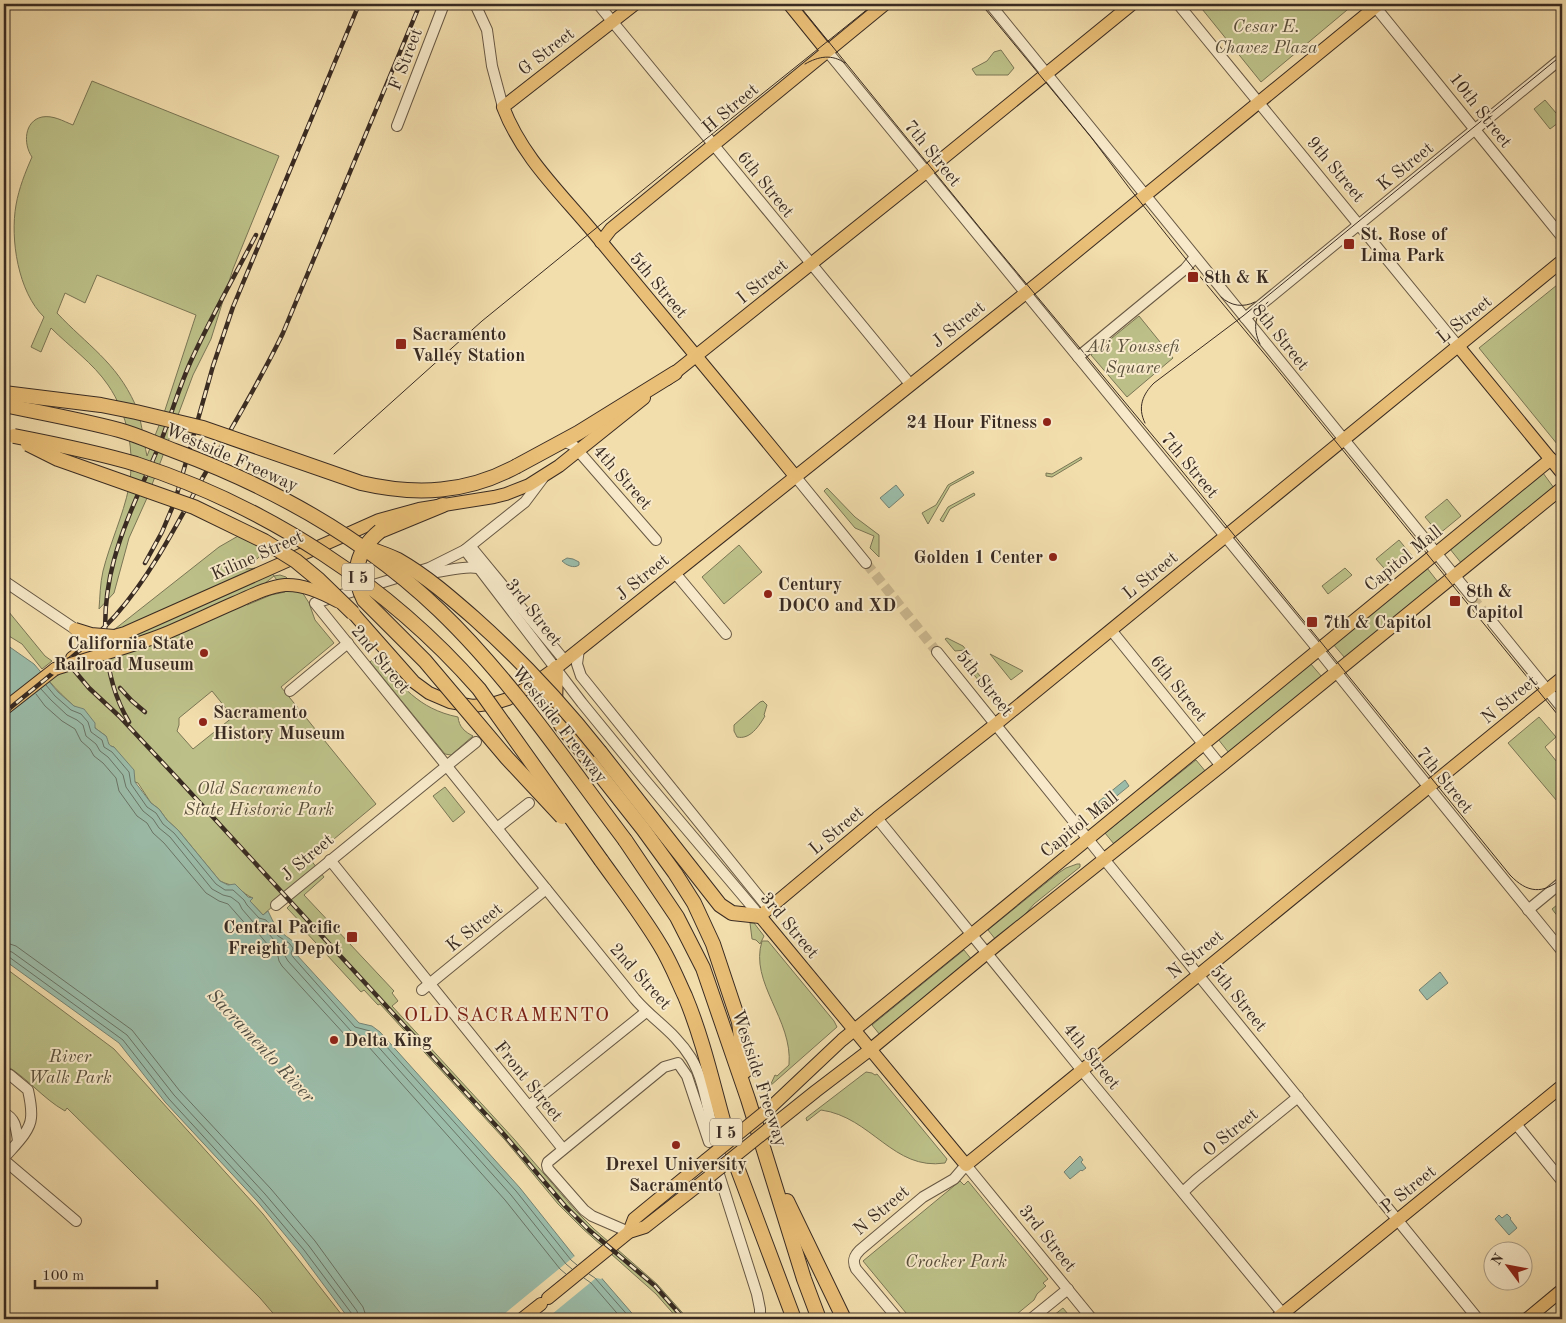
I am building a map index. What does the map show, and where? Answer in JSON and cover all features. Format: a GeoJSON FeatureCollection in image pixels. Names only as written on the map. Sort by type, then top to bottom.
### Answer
{"type":"FeatureCollection","features":[{"type":"Feature","properties":{"kind":"highway"},"geometry":{"type":"LineString","coordinates":[[4,393],[101,405],[178,421],[361,483],[384,488],[416,491],[457,488],[491,478],[518,466],[562,442],[675,373]]}},
{"type":"Feature","properties":{"kind":"highway","name":"Westside Freeway"},"geometry":{"type":"LineString","coordinates":[[4,405],[120,430],[213,465],[287,500],[360,545],[439,610],[474,646],[544,733],[625,840],[677,917],[691,943],[712,992],[768,1161],[804,1279],[819,1319]]}},
{"type":"Feature","properties":{"kind":"highway"},"geometry":{"type":"LineString","coordinates":[[9,435],[58,459],[194,507],[264,541],[296,561],[353,613]]}},
{"type":"Feature","properties":{"kind":"highway","name":"I 5"},"geometry":{"type":"LineString","coordinates":[[9,435],[79,449],[126,462],[203,489],[236,504],[289,533],[350,571],[418,626],[468,676],[660,945],[685,996],[697,1029],[736,1167],[794,1319]]}},
{"type":"Feature","properties":{"kind":"highway"},"geometry":{"type":"LineString","coordinates":[[443,505],[380,526],[365,547],[358,562],[356,579],[358,587],[364,600],[425,661],[507,758],[601,860]]}},
{"type":"Feature","properties":{"kind":"highway"},"geometry":{"type":"LineString","coordinates":[[360,545],[396,559],[432,582],[495,638],[569,713],[720,906],[732,913],[765,912]]}},
{"type":"Feature","properties":{"kind":"highway"},"geometry":{"type":"LineString","coordinates":[[560,664],[555,706],[562,724],[675,873],[694,903],[713,944],[739,1022],[748,1099]]}},
{"type":"Feature","properties":{"kind":"highway"},"geometry":{"type":"LineString","coordinates":[[768,1161],[844,1319]]}},
{"type":"Feature","properties":{"kind":"main road","name":"G Street"},"geometry":{"type":"LineString","coordinates":[[503,107],[635,4]]}},
{"type":"Feature","properties":{"kind":"main road","name":"7th Street"},"geometry":{"type":"LineString","coordinates":[[789,4],[827,51]]}},
{"type":"Feature","properties":{"kind":"main road","name":"H Street"},"geometry":{"type":"LineString","coordinates":[[601,242],[611,229],[885,4]]}},
{"type":"Feature","properties":{"kind":"main road","name":"I Street"},"geometry":{"type":"LineString","coordinates":[[544,477],[926,172],[1132,4]]}},
{"type":"Feature","properties":{"kind":"main road","name":"J Street"},"geometry":{"type":"LineString","coordinates":[[55,669],[162,635],[252,595],[277,587],[294,586],[313,590],[340,603],[353,613],[414,682],[429,693],[450,702],[473,706],[508,699],[535,683],[580,649],[1026,293],[1376,5]]}},
{"type":"Feature","properties":{"kind":"main road","name":"5th Street"},"geometry":{"type":"LineString","coordinates":[[503,107],[516,136],[540,172],[601,242],[795,476]]}},
{"type":"Feature","properties":{"kind":"main road","name":"L Street"},"geometry":{"type":"LineString","coordinates":[[765,912],[877,818],[1112,630],[1562,261]]}},
{"type":"Feature","properties":{"kind":"main road","name":"9th Street"},"geometry":{"type":"LineString","coordinates":[[1458,346],[1556,458],[1562,473]]}},
{"type":"Feature","properties":{"kind":"main road","name":"Capitol Mall"},"geometry":{"type":"LineString","coordinates":[[629,1232],[634,1219],[770,1107],[855,1030],[1436,553],[1556,458]]}},
{"type":"Feature","properties":{"kind":"main road"},"geometry":{"type":"LineString","coordinates":[[443,505],[506,494],[544,477]]}},
{"type":"Feature","properties":{"kind":"main road","name":"Capitol Mall"},"geometry":{"type":"LineString","coordinates":[[522,1319],[629,1232],[645,1227],[871,1049],[1562,488]]}},
{"type":"Feature","properties":{"kind":"main road","name":"Kiline Street"},"geometry":{"type":"LineString","coordinates":[[4,709],[55,669],[77,656],[88,643],[125,633],[380,526]]}},
{"type":"Feature","properties":{"kind":"main road"},"geometry":{"type":"LineString","coordinates":[[75,629],[91,634],[114,636]]}},
{"type":"Feature","properties":{"kind":"main road","name":"N Street"},"geometry":{"type":"LineString","coordinates":[[966,1165],[1562,678]]}},
{"type":"Feature","properties":{"kind":"main road","name":"3rd Street"},"geometry":{"type":"LineString","coordinates":[[765,912],[855,1030],[966,1165]]}},
{"type":"Feature","properties":{"kind":"main road","name":"P Street"},"geometry":{"type":"LineString","coordinates":[[1280,1316],[1562,1086]]}},
{"type":"Feature","properties":{"kind":"main road"},"geometry":{"type":"LineString","coordinates":[[1527,1319],[1562,1290]]}},
{"type":"Feature","properties":{"kind":"street","name":"F Street"},"geometry":{"type":"LineString","coordinates":[[397,126],[444,4]]}},
{"type":"Feature","properties":{"kind":"street","name":"5th Street"},"geometry":{"type":"LineString","coordinates":[[475,4],[486,30],[492,66],[503,107]]}},
{"type":"Feature","properties":{"kind":"street","name":"6th Street"},"geometry":{"type":"LineString","coordinates":[[598,4],[910,384]]}},
{"type":"Feature","properties":{"kind":"street","name":"8th Street"},"geometry":{"type":"LineString","coordinates":[[990,4],[1472,597]]}},
{"type":"Feature","properties":{"kind":"street","name":"9th Street"},"geometry":{"type":"LineString","coordinates":[[1178,4],[1458,346]]}},
{"type":"Feature","properties":{"kind":"street","name":"10th Street"},"geometry":{"type":"LineString","coordinates":[[1376,5],[1562,237]]}},
{"type":"Feature","properties":{"kind":"street","name":"7th Street"},"geometry":{"type":"LineString","coordinates":[[827,51],[1226,536],[1562,951]]}},
{"type":"Feature","properties":{"kind":"street","name":"K Street"},"geometry":{"type":"LineString","coordinates":[[1245,318],[1562,58]]}},
{"type":"Feature","properties":{"kind":"street"},"geometry":{"type":"LineString","coordinates":[[1078,357],[1185,269],[1195,257]]}},
{"type":"Feature","properties":{"kind":"street","name":"4th Street"},"geometry":{"type":"LineString","coordinates":[[562,442],[571,443],[578,450],[656,540]]}},
{"type":"Feature","properties":{"kind":"street","name":"5th Street"},"geometry":{"type":"LineString","coordinates":[[795,476],[866,563]]}},
{"type":"Feature","properties":{"kind":"street","name":"I Street"},"geometry":{"type":"LineString","coordinates":[[315,603],[443,562],[467,548],[525,502],[544,477]]}},
{"type":"Feature","properties":{"kind":"street","name":"3rd Street"},"geometry":{"type":"LineString","coordinates":[[467,548],[478,568],[560,664]]}},
{"type":"Feature","properties":{"kind":"street","name":"3rd Street"},"geometry":{"type":"LineString","coordinates":[[467,548],[560,664],[582,703],[645,780],[765,912]]}},
{"type":"Feature","properties":{"kind":"street","name":"I Street"},"geometry":{"type":"LineString","coordinates":[[410,574],[478,568]]}},
{"type":"Feature","properties":{"kind":"street"},"geometry":{"type":"LineString","coordinates":[[675,573],[726,634]]}},
{"type":"Feature","properties":{"kind":"street"},"geometry":{"type":"LineString","coordinates":[[4,581],[75,629],[81,638],[88,643],[106,648],[122,648]]}},
{"type":"Feature","properties":{"kind":"street","name":"2nd Street"},"geometry":{"type":"LineString","coordinates":[[315,603],[646,1012],[670,1031],[682,1046],[698,1074],[718,1150],[724,1165]]}},
{"type":"Feature","properties":{"kind":"street"},"geometry":{"type":"LineString","coordinates":[[1493,623],[1562,708]]}},
{"type":"Feature","properties":{"kind":"street","name":"6th Street"},"geometry":{"type":"LineString","coordinates":[[1112,630],[1221,766]]}},
{"type":"Feature","properties":{"kind":"street"},"geometry":{"type":"LineString","coordinates":[[290,691],[348,643]]}},
{"type":"Feature","properties":{"kind":"street","name":"3rd Street"},"geometry":{"type":"LineString","coordinates":[[580,649],[578,664],[581,676],[765,912]]}},
{"type":"Feature","properties":{"kind":"street","name":"5th Street"},"geometry":{"type":"LineString","coordinates":[[937,652],[1478,1319]]}},
{"type":"Feature","properties":{"kind":"street","name":"J Street"},"geometry":{"type":"LineString","coordinates":[[276,905],[476,742]]}},
{"type":"Feature","properties":{"kind":"street"},"geometry":{"type":"LineString","coordinates":[[497,828],[529,803]]}},
{"type":"Feature","properties":{"kind":"street","name":"4th Street"},"geometry":{"type":"LineString","coordinates":[[877,818],[971,935],[1184,1192],[1280,1316]]}},
{"type":"Feature","properties":{"kind":"street","name":"Front Street"},"geometry":{"type":"LineString","coordinates":[[330,860],[426,987],[529,1106],[563,1149],[548,1162],[548,1170],[586,1212],[629,1232]]}},
{"type":"Feature","properties":{"kind":"street"},"geometry":{"type":"LineString","coordinates":[[1528,910],[1562,882]]}},
{"type":"Feature","properties":{"kind":"street","name":"K Street"},"geometry":{"type":"LineString","coordinates":[[426,987],[546,889]]}},
{"type":"Feature","properties":{"kind":"street"},"geometry":{"type":"LineString","coordinates":[[529,1106],[646,1012]]}},
{"type":"Feature","properties":{"kind":"street"},"geometry":{"type":"LineString","coordinates":[[563,1149],[664,1067],[678,1063],[687,1076],[707,1136],[757,1294],[760,1319]]}},
{"type":"Feature","properties":{"kind":"street"},"geometry":{"type":"LineString","coordinates":[[4,1077],[10,1075],[28,1090],[31,1105],[31,1120],[25,1132],[4,1159],[76,1221]]}},
{"type":"Feature","properties":{"kind":"street","name":"O Street"},"geometry":{"type":"LineString","coordinates":[[1184,1192],[1196,1180],[1298,1098]]}},
{"type":"Feature","properties":{"kind":"street"},"geometry":{"type":"LineString","coordinates":[[4,1112],[16,1124],[18,1141]]}},
{"type":"Feature","properties":{"kind":"street"},"geometry":{"type":"LineString","coordinates":[[1516,1124],[1562,1181]]}},
{"type":"Feature","properties":{"kind":"street","name":"3rd Street"},"geometry":{"type":"LineString","coordinates":[[966,1165],[1092,1319]]}},
{"type":"Feature","properties":{"kind":"street","name":"N Street"},"geometry":{"type":"LineString","coordinates":[[898,1319],[856,1269],[853,1260],[860,1250],[919,1200],[954,1178],[966,1165]]}},
{"type":"Feature","properties":{"kind":"street"},"geometry":{"type":"LineString","coordinates":[[1031,1319],[1068,1290]]}},
{"type":"Feature","properties":{"kind":"green space","name":"Cesar E. Chavez Plaza"},"geometry":{"type":"Polygon","coordinates":[[[1198,4],[1352,4],[1353,5],[1261,82],[1198,4]]]}},
{"type":"Feature","properties":{"kind":"green space"},"geometry":{"type":"Polygon","coordinates":[[[1001,50],[1014,68],[1008,75],[976,75],[972,69],[987,61],[994,52],[1001,50]]]}},
{"type":"Feature","properties":{"kind":"green space"},"geometry":{"type":"Polygon","coordinates":[[[92,81],[279,156],[233,269],[211,339],[193,375],[147,498],[129,538],[114,593],[99,609],[103,571],[129,487],[131,460],[128,434],[121,408],[108,385],[88,362],[51,328],[41,352],[31,347],[44,317],[35,306],[22,280],[15,249],[14,233],[17,199],[32,157],[26,140],[29,128],[36,119],[42,117],[58,119],[73,125],[92,81]],[[97,275],[85,303],[65,293],[57,313],[110,365],[127,389],[139,416],[147,456],[165,410],[196,315],[97,275]]]}},
{"type":"Feature","properties":{"kind":"green space"},"geometry":{"type":"Polygon","coordinates":[[[1545,100],[1562,120],[1550,129],[1534,109],[1545,100]]]}},
{"type":"Feature","properties":{"kind":"green space"},"geometry":{"type":"Polygon","coordinates":[[[1562,281],[1562,450],[1479,348],[1562,281]]]}},
{"type":"Feature","properties":{"kind":"green space","name":"Ali Youssefi Square"},"geometry":{"type":"Polygon","coordinates":[[[1139,316],[1173,358],[1127,397],[1091,355],[1139,316]]]}},
{"type":"Feature","properties":{"kind":"green space"},"geometry":{"type":"Polygon","coordinates":[[[1081,457],[1082,459],[1052,477],[1046,476],[1046,473],[1052,474],[1081,457]]]}},
{"type":"Feature","properties":{"kind":"green space"},"geometry":{"type":"Polygon","coordinates":[[[973,471],[974,473],[950,486],[928,524],[922,513],[936,505],[948,485],[973,471]]]}},
{"type":"Feature","properties":{"kind":"green space"},"geometry":{"type":"Polygon","coordinates":[[[1543,473],[1554,488],[1462,564],[1450,549],[1543,473]]]}},
{"type":"Feature","properties":{"kind":"green space"},"geometry":{"type":"Polygon","coordinates":[[[827,488],[855,517],[879,535],[879,557],[870,548],[874,536],[855,528],[824,491],[827,488]]]}},
{"type":"Feature","properties":{"kind":"green space"},"geometry":{"type":"Polygon","coordinates":[[[974,493],[975,495],[950,509],[943,522],[940,520],[948,507],[974,493]]]}},
{"type":"Feature","properties":{"kind":"green space"},"geometry":{"type":"Polygon","coordinates":[[[1447,499],[1461,516],[1439,534],[1425,517],[1447,499]]]}},
{"type":"Feature","properties":{"kind":"green space","name":"Old Sacramento State Historic Park"},"geometry":{"type":"Polygon","coordinates":[[[252,528],[269,548],[246,569],[268,567],[274,576],[286,577],[304,595],[315,620],[334,643],[281,687],[376,804],[310,859],[324,877],[304,895],[394,991],[392,993],[398,1001],[392,1006],[514,1139],[575,1210],[657,1284],[688,1319],[678,1319],[656,1294],[583,1229],[558,1204],[505,1140],[380,1004],[378,1005],[364,990],[361,992],[304,930],[306,928],[287,908],[291,904],[284,896],[263,915],[250,901],[253,898],[237,888],[220,881],[178,830],[151,803],[138,783],[135,782],[114,747],[110,746],[106,736],[95,728],[89,717],[74,706],[49,681],[219,547],[252,528]],[[274,576],[243,601],[247,605],[271,595],[285,592],[274,576]],[[212,691],[179,718],[177,731],[193,749],[233,717],[212,691]]]}},
{"type":"Feature","properties":{"kind":"green space"},"geometry":{"type":"Polygon","coordinates":[[[1399,540],[1413,557],[1391,576],[1376,559],[1399,540]]]}},
{"type":"Feature","properties":{"kind":"green space"},"geometry":{"type":"Polygon","coordinates":[[[739,545],[762,572],[724,604],[702,577],[739,545]]]}},
{"type":"Feature","properties":{"kind":"green space"},"geometry":{"type":"Polygon","coordinates":[[[1345,568],[1352,575],[1328,594],[1322,586],[1345,568]]]}},
{"type":"Feature","properties":{"kind":"green space"},"geometry":{"type":"Polygon","coordinates":[[[1427,568],[1438,582],[1345,658],[1333,644],[1427,568]]]}},
{"type":"Feature","properties":{"kind":"green space"},"geometry":{"type":"Polygon","coordinates":[[[4,606],[45,656],[52,661],[42,669],[22,644],[4,633],[4,606]]]}},
{"type":"Feature","properties":{"kind":"green space"},"geometry":{"type":"Polygon","coordinates":[[[947,638],[963,646],[967,651],[971,665],[999,699],[998,701],[995,701],[967,666],[965,650],[955,651],[945,639],[947,638]]]}},
{"type":"Feature","properties":{"kind":"green space"},"geometry":{"type":"Polygon","coordinates":[[[990,654],[1023,671],[1011,680],[990,654]]]}},
{"type":"Feature","properties":{"kind":"green space"},"geometry":{"type":"Polygon","coordinates":[[[376,656],[411,694],[432,708],[458,717],[463,729],[473,736],[451,755],[445,754],[370,662],[376,656]]]}},
{"type":"Feature","properties":{"kind":"green space"},"geometry":{"type":"Polygon","coordinates":[[[1310,663],[1322,677],[1229,753],[1218,739],[1310,663]]]}},
{"type":"Feature","properties":{"kind":"green space"},"geometry":{"type":"Polygon","coordinates":[[[763,701],[767,705],[765,716],[760,724],[750,734],[737,737],[734,725],[763,701]]]}},
{"type":"Feature","properties":{"kind":"green space"},"geometry":{"type":"Polygon","coordinates":[[[1539,717],[1556,737],[1545,747],[1557,762],[1562,758],[1562,807],[1508,743],[1539,717]]]}},
{"type":"Feature","properties":{"kind":"green space"},"geometry":{"type":"Polygon","coordinates":[[[1196,760],[1206,772],[1114,844],[1105,833],[1196,760]]]}},
{"type":"Feature","properties":{"kind":"green space"},"geometry":{"type":"Polygon","coordinates":[[[445,787],[465,812],[453,822],[433,796],[445,787]]]}},
{"type":"Feature","properties":{"kind":"green space"},"geometry":{"type":"Polygon","coordinates":[[[1080,864],[1080,867],[1034,904],[1022,918],[996,940],[988,930],[1057,874],[1080,864]]]}},
{"type":"Feature","properties":{"kind":"green space"},"geometry":{"type":"Polygon","coordinates":[[[1562,901],[1562,922],[1552,909],[1562,901]]]}},
{"type":"Feature","properties":{"kind":"green space"},"geometry":{"type":"Polygon","coordinates":[[[750,923],[754,923],[764,936],[760,944],[752,939],[750,923]]]}},
{"type":"Feature","properties":{"kind":"green space"},"geometry":{"type":"Polygon","coordinates":[[[762,941],[768,941],[837,1027],[770,1086],[775,1075],[777,1076],[789,1065],[785,1032],[761,972],[760,956],[762,941]]]}},
{"type":"Feature","properties":{"kind":"green space"},"geometry":{"type":"Polygon","coordinates":[[[964,950],[972,960],[880,1035],[872,1025],[964,950]]]}},
{"type":"Feature","properties":{"kind":"green space","name":"River Walk Park"},"geometry":{"type":"Polygon","coordinates":[[[4,967],[114,1049],[263,1214],[345,1319],[278,1319],[260,1298],[67,1108],[65,1111],[57,1106],[5,1065],[7,1049],[4,1046],[4,967]]]}},
{"type":"Feature","properties":{"kind":"green space"},"geometry":{"type":"Polygon","coordinates":[[[866,1072],[877,1074],[947,1159],[945,1163],[927,1163],[911,1159],[896,1152],[855,1122],[839,1115],[821,1110],[807,1121],[806,1118],[866,1072]]]}},
{"type":"Feature","properties":{"kind":"green space","name":"Crocker Park"},"geometry":{"type":"Polygon","coordinates":[[[960,1181],[964,1185],[968,1181],[1048,1279],[1043,1283],[1046,1286],[1037,1294],[1034,1300],[1011,1319],[911,1319],[863,1261],[960,1181]]]}},
{"type":"Feature","properties":{"kind":"green space"},"geometry":{"type":"Polygon","coordinates":[[[1063,1308],[1072,1319],[1049,1319],[1063,1308]]]}},
{"type":"Feature","properties":{"kind":"water"},"geometry":{"type":"Polygon","coordinates":[[[896,485],[904,495],[889,508],[880,498],[896,485]]]}},
{"type":"Feature","properties":{"kind":"water"},"geometry":{"type":"Polygon","coordinates":[[[567,558],[579,562],[579,565],[575,567],[570,566],[562,561],[567,558]]]}},
{"type":"Feature","properties":{"kind":"water","name":"Sacramento River"},"geometry":{"type":"Polygon","coordinates":[[[4,643],[34,664],[58,692],[74,706],[84,709],[95,723],[95,728],[106,736],[109,744],[114,747],[134,770],[135,782],[151,803],[178,830],[220,881],[228,885],[235,884],[248,897],[253,898],[250,901],[263,915],[268,911],[280,931],[299,947],[296,954],[359,1023],[372,1026],[380,1032],[520,1188],[575,1257],[598,1274],[637,1319],[349,1319],[300,1253],[257,1201],[165,1102],[119,1043],[4,960],[4,643]]]}},
{"type":"Feature","properties":{"kind":"water"},"geometry":{"type":"Polygon","coordinates":[[[1125,780],[1129,786],[1102,808],[1098,802],[1125,780]]]}},
{"type":"Feature","properties":{"kind":"water"},"geometry":{"type":"Polygon","coordinates":[[[1440,972],[1448,983],[1427,1000],[1419,990],[1440,972]]]}},
{"type":"Feature","properties":{"kind":"water"},"geometry":{"type":"Polygon","coordinates":[[[1080,1156],[1083,1160],[1081,1162],[1086,1168],[1070,1179],[1064,1172],[1080,1156]]]}},
{"type":"Feature","properties":{"kind":"water"},"geometry":{"type":"Polygon","coordinates":[[[1507,1214],[1517,1228],[1509,1235],[1495,1219],[1499,1215],[1502,1218],[1507,1214]]]}},
{"type":"Feature","properties":{"kind":"pier"},"geometry":{"type":"Polygon","coordinates":[[[576,1255],[604,1277],[601,1279],[596,1278],[546,1319],[498,1319],[576,1255]]]}},
{"type":"Feature","properties":{"kind":"tunnel"},"geometry":{"type":"LineString","coordinates":[[866,563],[937,652]]}},
{"type":"Feature","properties":{"kind":"tunnel"},"geometry":{"type":"LineString","coordinates":[[1472,597],[1493,623]]}},
{"type":"Feature","properties":{"kind":"tram line"},"geometry":{"type":"LineString","coordinates":[[798,4],[980,228],[1178,466],[1510,875],[1516,881],[1535,890],[1548,887],[1562,878]]}},
{"type":"Feature","properties":{"kind":"tram line"},"geometry":{"type":"LineString","coordinates":[[334,454],[482,321],[874,4]]}},
{"type":"Feature","properties":{"kind":"tram line"},"geometry":{"type":"LineString","coordinates":[[981,4],[1091,137],[1197,273],[1562,720]]}},
{"type":"Feature","properties":{"kind":"tram line"},"geometry":{"type":"LineString","coordinates":[[1145,423],[1141,412],[1142,401],[1154,383],[1243,316],[1562,55]]}},
{"type":"Feature","properties":{"kind":"tram line"},"geometry":{"type":"LineString","coordinates":[[805,64],[825,57],[835,58],[845,63]]}},
{"type":"Feature","properties":{"kind":"tram line"},"geometry":{"type":"LineString","coordinates":[[1221,297],[1237,305],[1255,302]]}},
{"type":"Feature","properties":{"kind":"tram line"},"geometry":{"type":"LineString","coordinates":[[1260,344],[1256,332],[1256,321],[1260,311],[1268,302]]}},
{"type":"Feature","properties":{"kind":"railway"},"geometry":{"type":"LineString","coordinates":[[145,563],[162,532],[175,501],[213,366],[233,307],[359,4]]}},
{"type":"Feature","properties":{"kind":"railway"},"geometry":{"type":"LineString","coordinates":[[4,713],[75,654],[115,616],[140,584],[162,550],[254,389],[283,333],[420,4]]}},
{"type":"Feature","properties":{"kind":"railway"},"geometry":{"type":"LineString","coordinates":[[129,722],[113,684],[108,664],[106,643],[106,601],[114,560],[129,515],[161,441],[190,363],[256,235]]}},
{"type":"Feature","properties":{"kind":"railway"},"geometry":{"type":"LineString","coordinates":[[73,669],[89,688],[119,716],[178,779],[501,1131],[565,1206],[589,1230],[655,1286],[684,1319]]}},
{"type":"Feature","properties":{"kind":"railway"},"geometry":{"type":"LineString","coordinates":[[120,688],[145,712]]}},
{"type":"Feature","properties":{"kind":"place","name":"St. Rose of Lima Park"},"geometry":{"type":"Point","coordinates":[1349,244]}},
{"type":"Feature","properties":{"kind":"place","name":"8th & K"},"geometry":{"type":"Point","coordinates":[1193,277]}},
{"type":"Feature","properties":{"kind":"place","name":"Sacramento Valley Station"},"geometry":{"type":"Point","coordinates":[401,344]}},
{"type":"Feature","properties":{"kind":"place","name":"24 Hour Fitness"},"geometry":{"type":"Point","coordinates":[1047,422]}},
{"type":"Feature","properties":{"kind":"place","name":"Golden 1 Center"},"geometry":{"type":"Point","coordinates":[1053,557]}},
{"type":"Feature","properties":{"kind":"place","name":"Century DOCO and XD"},"geometry":{"type":"Point","coordinates":[768,594]}},
{"type":"Feature","properties":{"kind":"place","name":"8th & Capitol"},"geometry":{"type":"Point","coordinates":[1455,601]}},
{"type":"Feature","properties":{"kind":"place","name":"7th & Capitol"},"geometry":{"type":"Point","coordinates":[1312,622]}},
{"type":"Feature","properties":{"kind":"place","name":"California State Railroad Museum"},"geometry":{"type":"Point","coordinates":[204,653]}},
{"type":"Feature","properties":{"kind":"place","name":"Sacramento History Museum"},"geometry":{"type":"Point","coordinates":[203,722]}},
{"type":"Feature","properties":{"kind":"place","name":"Central Pacific Freight Depot"},"geometry":{"type":"Point","coordinates":[352,937]}},
{"type":"Feature","properties":{"kind":"place","name":"Delta King"},"geometry":{"type":"Point","coordinates":[334,1040]}},
{"type":"Feature","properties":{"kind":"place","name":"Drexel University Sacramento"},"geometry":{"type":"Point","coordinates":[676,1145]}},
{"type":"Feature","properties":{"kind":"district","name":"OLD SACRAMENTO"},"geometry":{"type":"Point","coordinates":[507,1014]}}]}
